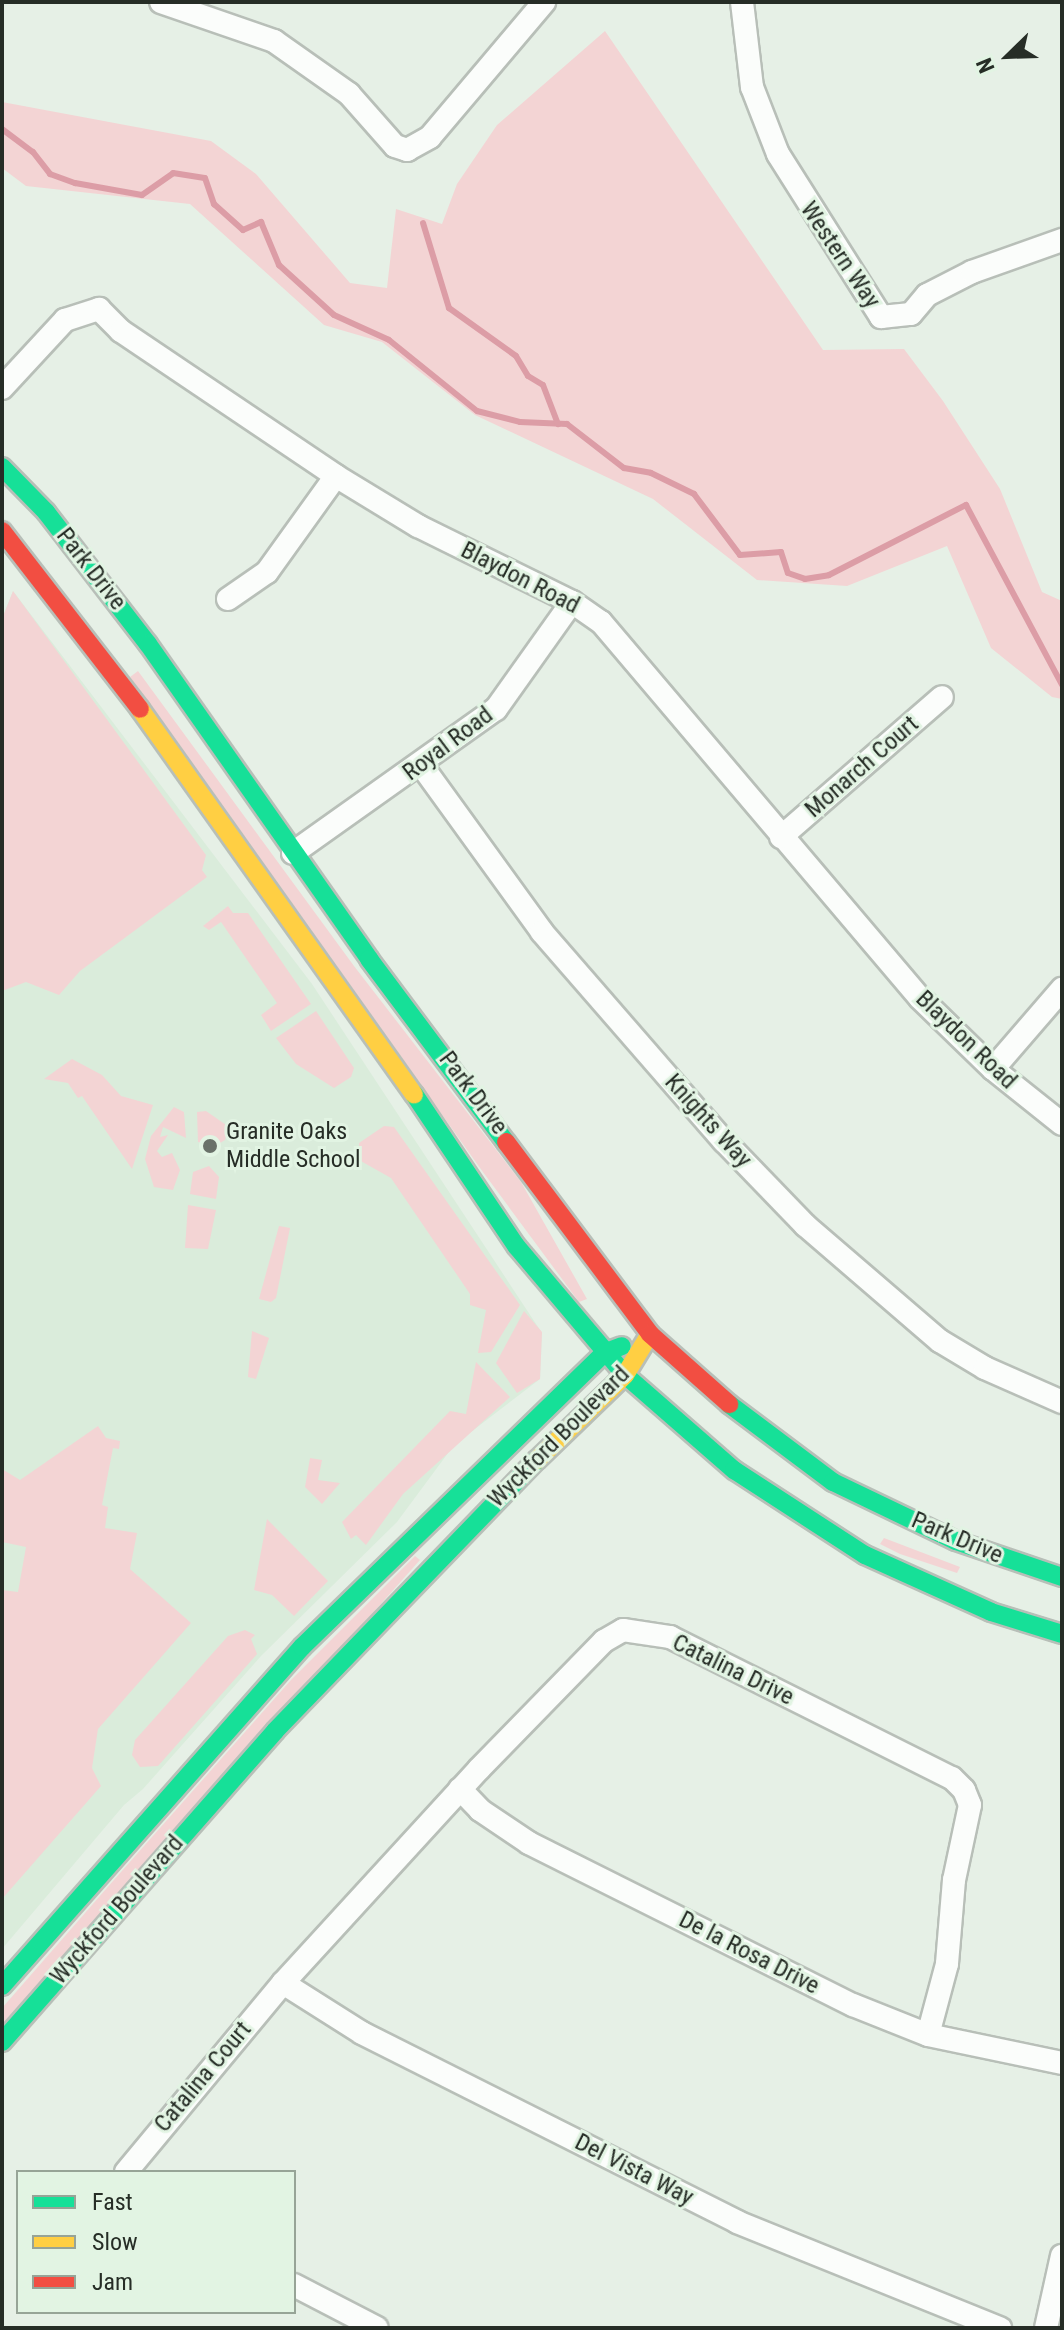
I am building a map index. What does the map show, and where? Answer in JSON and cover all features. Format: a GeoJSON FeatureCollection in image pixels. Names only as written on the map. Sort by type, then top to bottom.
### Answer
{"type":"FeatureCollection","features":[{"type":"Feature","properties":{"kind":"street"},"geometry":{"type":"LineString","coordinates":[[161,2],[274,41],[349,94],[395,146],[407,150],[430,137],[544,2]]}},
{"type":"Feature","properties":{"kind":"street","name":"Western Way"},"geometry":{"type":"LineString","coordinates":[[742,2],[752,87],[778,154],[881,317],[911,314],[927,295],[972,272],[1062,240]]}},
{"type":"Feature","properties":{"kind":"street","name":"Blaydon Road"},"geometry":{"type":"LineString","coordinates":[[2,388],[65,320],[99,309],[121,331],[336,476],[418,526],[572,602],[601,622],[920,998],[993,1069],[1062,1124]]}},
{"type":"Feature","properties":{"kind":"street","name":"Park Drive"},"geometry":{"type":"LineString","coordinates":[[2,467],[101,581],[293,853],[650,1334],[752,1425],[833,1482],[956,1541],[1062,1577]]}},
{"type":"Feature","properties":{"kind":"street"},"geometry":{"type":"LineString","coordinates":[[228,599],[267,572],[336,476]]}},
{"type":"Feature","properties":{"kind":"street","name":"Park Drive"},"geometry":{"type":"LineString","coordinates":[[2,531],[112,670],[399,1072],[517,1247],[625,1375],[734,1470],[865,1555],[991,1612],[1062,1634]]}},
{"type":"Feature","properties":{"kind":"street","name":"Royal Road"},"geometry":{"type":"LineString","coordinates":[[293,853],[422,766],[496,709],[572,602]]}},
{"type":"Feature","properties":{"kind":"street","name":"Monarch Court"},"geometry":{"type":"LineString","coordinates":[[781,837],[942,697]]}},
{"type":"Feature","properties":{"kind":"street","name":"Knights Way"},"geometry":{"type":"LineString","coordinates":[[422,766],[542,932],[724,1141],[805,1225],[940,1341],[999,1375],[1062,1402]]}},
{"type":"Feature","properties":{"kind":"street"},"geometry":{"type":"LineString","coordinates":[[993,1069],[1062,989]]}},
{"type":"Feature","properties":{"kind":"street","name":"Wyckford Boulevard"},"geometry":{"type":"LineString","coordinates":[[2,1986],[302,1647],[604,1353],[650,1334]]}},
{"type":"Feature","properties":{"kind":"street","name":"Wyckford Boulevard"},"geometry":{"type":"LineString","coordinates":[[2,2042],[297,1708],[459,1537],[625,1375],[650,1334]]}},
{"type":"Feature","properties":{"kind":"street","name":"Catalina Drive"},"geometry":{"type":"LineString","coordinates":[[283,1983],[460,1789],[604,1641],[623,1630],[670,1637],[952,1778],[970,1805],[954,1880],[947,1964],[928,2035]]}},
{"type":"Feature","properties":{"kind":"street","name":"De la Rosa Drive"},"geometry":{"type":"LineString","coordinates":[[460,1789],[480,1810],[529,1843],[840,1998],[928,2035],[1062,2063]]}},
{"type":"Feature","properties":{"kind":"street","name":"Catalina Court"},"geometry":{"type":"LineString","coordinates":[[128,2170],[283,1983]]}},
{"type":"Feature","properties":{"kind":"street","name":"Del Vista Way"},"geometry":{"type":"LineString","coordinates":[[283,1983],[362,2033],[737,2222],[1000,2328]]}},
{"type":"Feature","properties":{"kind":"street"},"geometry":{"type":"LineString","coordinates":[[1046,2328],[1062,2256]]}},
{"type":"Feature","properties":{"kind":"street"},"geometry":{"type":"LineString","coordinates":[[296,2286],[377,2328]]}},
{"type":"Feature","properties":{"kind":"shaded area"},"geometry":{"type":"Polygon","coordinates":[[[605,31],[823,350],[904,349],[943,401],[1000,489],[1042,592],[1062,601],[1062,699],[1052,697],[991,648],[947,546],[847,586],[757,580],[653,499],[475,415],[382,342],[324,325],[190,204],[26,186],[2,168],[2,102],[211,141],[256,174],[350,283],[387,288],[396,209],[442,224],[457,184],[497,125],[605,31]]]}},
{"type":"Feature","properties":{"kind":"shaded area","name":"Granite Oaks Middle School"},"geometry":{"type":"Polygon","coordinates":[[[13,591],[312,984],[542,1333],[540,1379],[454,1445],[397,1522],[261,1656],[143,1789],[124,1805],[2,1949],[2,619],[13,591]]]}},
{"type":"Feature","properties":{"kind":"shaded area"},"geometry":{"type":"Polygon","coordinates":[[[13,591],[206,855],[202,870],[207,877],[80,971],[59,995],[26,982],[2,991],[2,619],[13,591]]]}},
{"type":"Feature","properties":{"kind":"shaded area"},"geometry":{"type":"Polygon","coordinates":[[[138,671],[354,966],[521,1182],[587,1299],[579,1302],[480,1168],[130,677],[138,671]]]}},
{"type":"Feature","properties":{"kind":"shaded area"},"geometry":{"type":"Polygon","coordinates":[[[228,906],[233,913],[248,913],[311,1004],[271,1031],[261,1015],[277,1003],[221,922],[209,930],[203,926],[228,906]]]}},
{"type":"Feature","properties":{"kind":"shaded area"},"geometry":{"type":"Polygon","coordinates":[[[316,1011],[354,1068],[351,1077],[334,1088],[296,1064],[276,1038],[316,1011]]]}},
{"type":"Feature","properties":{"kind":"shaded area"},"geometry":{"type":"Polygon","coordinates":[[[72,1059],[102,1075],[121,1096],[153,1105],[132,1169],[82,1096],[78,1098],[68,1083],[44,1079],[72,1059]]]}},
{"type":"Feature","properties":{"kind":"shaded area"},"geometry":{"type":"Polygon","coordinates":[[[174,1107],[184,1112],[186,1138],[163,1127],[160,1137],[168,1135],[157,1151],[162,1157],[172,1153],[180,1170],[173,1190],[154,1187],[145,1159],[151,1136],[174,1107]]]}},
{"type":"Feature","properties":{"kind":"shaded area"},"geometry":{"type":"Polygon","coordinates":[[[206,1111],[229,1127],[225,1140],[215,1146],[198,1142],[197,1112],[206,1111]]]}},
{"type":"Feature","properties":{"kind":"shaded area"},"geometry":{"type":"Polygon","coordinates":[[[384,1126],[394,1127],[520,1305],[491,1352],[478,1353],[486,1310],[470,1305],[470,1294],[391,1178],[359,1160],[359,1143],[384,1126]]]}},
{"type":"Feature","properties":{"kind":"shaded area"},"geometry":{"type":"Polygon","coordinates":[[[209,1166],[219,1177],[216,1199],[190,1194],[193,1172],[209,1166]]]}},
{"type":"Feature","properties":{"kind":"shaded area"},"geometry":{"type":"Polygon","coordinates":[[[188,1205],[216,1210],[208,1249],[185,1248],[188,1205]]]}},
{"type":"Feature","properties":{"kind":"shaded area"},"geometry":{"type":"Polygon","coordinates":[[[279,1226],[290,1228],[276,1298],[271,1302],[259,1299],[279,1226]]]}},
{"type":"Feature","properties":{"kind":"shaded area"},"geometry":{"type":"Polygon","coordinates":[[[524,1311],[542,1332],[540,1379],[517,1393],[496,1363],[524,1311]]]}},
{"type":"Feature","properties":{"kind":"shaded area"},"geometry":{"type":"Polygon","coordinates":[[[252,1331],[269,1338],[256,1379],[248,1377],[252,1331]]]}},
{"type":"Feature","properties":{"kind":"shaded area"},"geometry":{"type":"Polygon","coordinates":[[[476,1362],[510,1397],[403,1494],[366,1545],[356,1535],[351,1539],[342,1522],[450,1411],[466,1414],[476,1362]]]}},
{"type":"Feature","properties":{"kind":"shaded area"},"geometry":{"type":"Polygon","coordinates":[[[98,1426],[106,1438],[120,1441],[119,1449],[113,1448],[102,1505],[108,1507],[105,1528],[137,1533],[130,1569],[191,1623],[98,1729],[92,1768],[101,1786],[2,1899],[2,1590],[18,1592],[26,1547],[2,1542],[2,1469],[20,1480],[98,1426]]]}},
{"type":"Feature","properties":{"kind":"shaded area"},"geometry":{"type":"Polygon","coordinates":[[[310,1458],[322,1460],[318,1480],[340,1483],[322,1504],[305,1487],[310,1458]]]}},
{"type":"Feature","properties":{"kind":"shaded area"},"geometry":{"type":"Polygon","coordinates":[[[267,1519],[328,1581],[294,1616],[272,1595],[254,1590],[267,1519]]]}},
{"type":"Feature","properties":{"kind":"shaded area"},"geometry":{"type":"Polygon","coordinates":[[[884,1538],[960,1567],[957,1573],[900,1554],[880,1544],[884,1538]]]}},
{"type":"Feature","properties":{"kind":"shaded area"},"geometry":{"type":"Polygon","coordinates":[[[415,1556],[420,1560],[2,2029],[2,2008],[291,1680],[415,1556]]]}},
{"type":"Feature","properties":{"kind":"shaded area"},"geometry":{"type":"Polygon","coordinates":[[[245,1630],[255,1635],[251,1639],[257,1654],[158,1766],[140,1767],[132,1755],[135,1740],[228,1636],[245,1630]]]}},
{"type":"Feature","properties":{"kind":"waterway"},"geometry":{"type":"LineString","coordinates":[[2,129],[33,152],[50,174],[75,183],[142,195],[173,173],[205,178],[214,204],[243,230],[261,222],[279,265],[334,315],[389,340],[477,411],[520,422],[567,424],[624,468],[651,473],[694,494],[740,555],[781,552],[788,573],[805,579],[829,575],[966,505],[1062,685]]}},
{"type":"Feature","properties":{"kind":"waterway"},"geometry":{"type":"LineString","coordinates":[[423,223],[449,308],[516,356],[528,376],[543,385],[558,424]]}},
{"type":"Feature","properties":{"kind":"traffic: fast"},"geometry":{"type":"LineString","coordinates":[[2,467],[46,512],[148,644],[369,959],[506,1142]]}},
{"type":"Feature","properties":{"kind":"traffic: fast"},"geometry":{"type":"LineString","coordinates":[[414,1094],[517,1247],[625,1375],[734,1470],[865,1555],[991,1612],[1062,1634]]}},
{"type":"Feature","properties":{"kind":"traffic: fast"},"geometry":{"type":"LineString","coordinates":[[2,1986],[302,1647],[604,1353],[622,1346]]}},
{"type":"Feature","properties":{"kind":"traffic: fast"},"geometry":{"type":"LineString","coordinates":[[729,1404],[833,1482],[956,1541],[1062,1577]]}},
{"type":"Feature","properties":{"kind":"traffic: fast"},"geometry":{"type":"LineString","coordinates":[[2,2042],[275,1731],[537,1460]]}},
{"type":"Feature","properties":{"kind":"traffic: slow"},"geometry":{"type":"LineString","coordinates":[[140,709],[414,1094]]}},
{"type":"Feature","properties":{"kind":"traffic: slow"},"geometry":{"type":"LineString","coordinates":[[537,1460],[625,1375],[650,1334]]}},
{"type":"Feature","properties":{"kind":"traffic: jam"},"geometry":{"type":"LineString","coordinates":[[2,531],[140,709]]}},
{"type":"Feature","properties":{"kind":"traffic: jam"},"geometry":{"type":"LineString","coordinates":[[506,1142],[650,1334],[729,1404]]}},
{"type":"Feature","properties":{"kind":"place","name":"Granite Oaks Middle School"},"geometry":{"type":"Point","coordinates":[210,1146]}}]}
